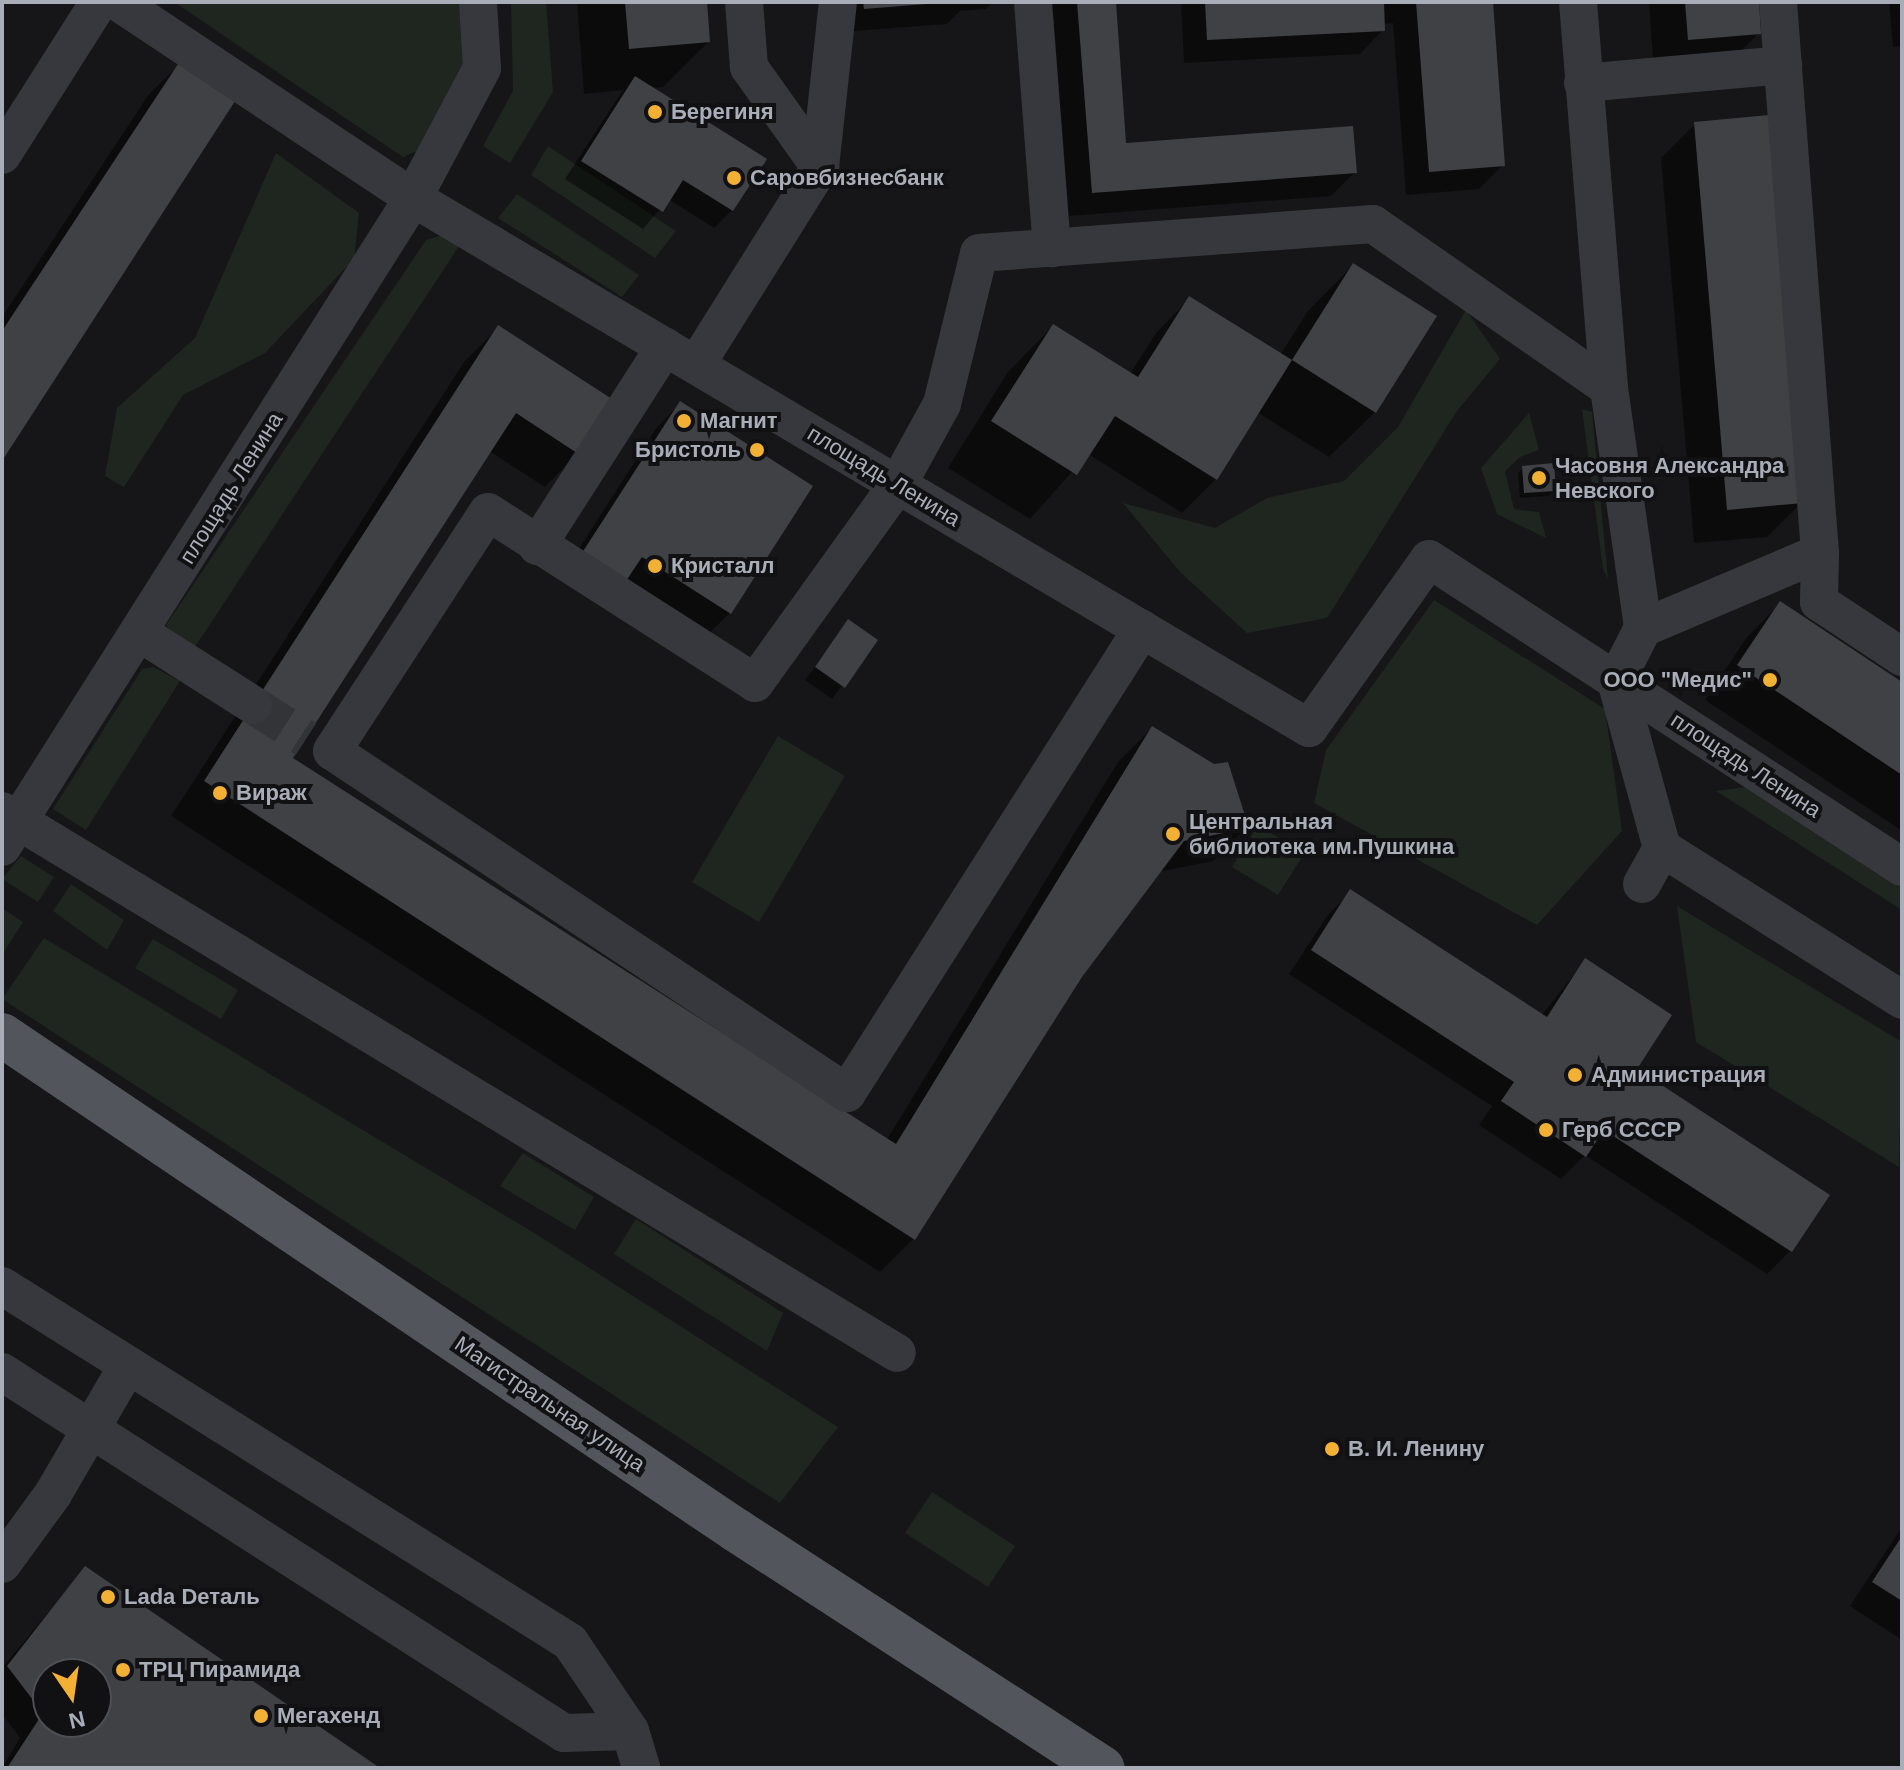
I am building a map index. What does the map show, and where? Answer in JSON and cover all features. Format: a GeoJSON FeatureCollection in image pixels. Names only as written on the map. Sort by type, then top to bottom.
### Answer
{"type":"FeatureCollection","features":[{"type":"Feature","properties":{"kind":"main road","name":"Магистральная улица"},"geometry":{"type":"LineString","coordinates":[[2,1035],[736,1530],[1102,1768]]}},
{"type":"Feature","properties":{"kind":"street"},"geometry":{"type":"LineString","coordinates":[[2,155],[99,2]]}},
{"type":"Feature","properties":{"kind":"street"},"geometry":{"type":"LineString","coordinates":[[118,2],[413,198],[482,68],[478,2]]}},
{"type":"Feature","properties":{"kind":"street"},"geometry":{"type":"LineString","coordinates":[[744,2],[749,67],[820,167]]}},
{"type":"Feature","properties":{"kind":"street"},"geometry":{"type":"LineString","coordinates":[[537,546],[820,167],[838,2]]}},
{"type":"Feature","properties":{"kind":"street"},"geometry":{"type":"LineString","coordinates":[[1033,2],[1052,248]]}},
{"type":"Feature","properties":{"kind":"street"},"geometry":{"type":"LineString","coordinates":[[1578,2],[1609,388],[1643,628],[1616,681],[1662,848],[1902,1000]]}},
{"type":"Feature","properties":{"kind":"street"},"geometry":{"type":"LineString","coordinates":[[1778,2],[1820,553],[1819,602],[1902,657]]}},
{"type":"Feature","properties":{"kind":"street"},"geometry":{"type":"LineString","coordinates":[[1583,83],[1783,65]]}},
{"type":"Feature","properties":{"kind":"street","name":"площадь Ленина"},"geometry":{"type":"LineString","coordinates":[[7,827],[140,633],[413,198],[1309,728],[1429,559],[1902,867]]}},
{"type":"Feature","properties":{"kind":"street"},"geometry":{"type":"LineString","coordinates":[[1142,629],[847,1093],[319,745],[488,512],[755,683],[898,484],[942,404],[979,253],[1373,224],[1609,388]]}},
{"type":"Feature","properties":{"kind":"street"},"geometry":{"type":"LineString","coordinates":[[1643,628],[1820,553]]}},
{"type":"Feature","properties":{"kind":"street"},"geometry":{"type":"LineString","coordinates":[[140,633],[253,705]]}},
{"type":"Feature","properties":{"kind":"street"},"geometry":{"type":"LineString","coordinates":[[7,827],[897,1353]]}},
{"type":"Feature","properties":{"kind":"street"},"geometry":{"type":"LineString","coordinates":[[1642,884],[1662,848]]}},
{"type":"Feature","properties":{"kind":"street"},"geometry":{"type":"LineString","coordinates":[[2,1286],[570,1642],[630,1731],[641,1768]]}},
{"type":"Feature","properties":{"kind":"street"},"geometry":{"type":"LineString","coordinates":[[2,1564],[92,1430],[128,1365]]}},
{"type":"Feature","properties":{"kind":"street"},"geometry":{"type":"LineString","coordinates":[[2,1372],[564,1733],[630,1731]]}},
{"type":"Feature","properties":{"kind":"shaded area"},"geometry":{"type":"Polygon","coordinates":[[[174,2],[465,2],[469,69],[426,147],[403,157],[174,2]]]}},
{"type":"Feature","properties":{"kind":"shaded area"},"geometry":{"type":"Polygon","coordinates":[[[511,2],[546,2],[553,92],[510,163],[483,146],[513,91],[511,2]]]}},
{"type":"Feature","properties":{"kind":"shaded area"},"geometry":{"type":"Polygon","coordinates":[[[548,146],[676,231],[655,258],[531,175],[548,146]]]}},
{"type":"Feature","properties":{"kind":"shaded area"},"geometry":{"type":"Polygon","coordinates":[[[276,153],[359,213],[354,259],[265,353],[183,395],[124,487],[105,476],[117,408],[195,338],[276,153]]]}},
{"type":"Feature","properties":{"kind":"shaded area"},"geometry":{"type":"Polygon","coordinates":[[[517,194],[639,275],[622,297],[498,218],[517,194]]]}},
{"type":"Feature","properties":{"kind":"shaded area"},"geometry":{"type":"Polygon","coordinates":[[[446,234],[465,237],[193,650],[176,642],[166,625],[426,240],[446,234]]]}},
{"type":"Feature","properties":{"kind":"shaded area"},"geometry":{"type":"Polygon","coordinates":[[[1466,310],[1500,359],[1457,411],[1327,618],[1247,633],[1180,572],[1123,503],[1215,528],[1267,498],[1344,481],[1398,427],[1466,310]]]}},
{"type":"Feature","properties":{"kind":"shaded area"},"geometry":{"type":"Polygon","coordinates":[[[1582,409],[1592,412],[1608,579],[1603,569],[1582,409]]]}},
{"type":"Feature","properties":{"kind":"shaded area"},"geometry":{"type":"Polygon","coordinates":[[[1529,413],[1539,450],[1520,457],[1505,471],[1514,509],[1539,512],[1546,538],[1497,514],[1481,468],[1529,413]]]}},
{"type":"Feature","properties":{"kind":"shaded area"},"geometry":{"type":"Polygon","coordinates":[[[1434,600],[1605,709],[1622,831],[1537,925],[1314,803],[1326,750],[1434,600]]]}},
{"type":"Feature","properties":{"kind":"shaded area"},"geometry":{"type":"Polygon","coordinates":[[[153,667],[180,681],[86,830],[53,809],[142,669],[153,667]]]}},
{"type":"Feature","properties":{"kind":"shaded area"},"geometry":{"type":"Polygon","coordinates":[[[778,736],[845,776],[759,922],[692,882],[778,736]]]}},
{"type":"Feature","properties":{"kind":"shaded area"},"geometry":{"type":"Polygon","coordinates":[[[1752,786],[1902,880],[1902,910],[1716,791],[1752,786]]]}},
{"type":"Feature","properties":{"kind":"shaded area"},"geometry":{"type":"Polygon","coordinates":[[[1258,825],[1304,854],[1278,895],[1232,867],[1258,825]]]}},
{"type":"Feature","properties":{"kind":"shaded area"},"geometry":{"type":"Polygon","coordinates":[[[21,856],[54,877],[38,902],[2,879],[21,856]]]}},
{"type":"Feature","properties":{"kind":"shaded area"},"geometry":{"type":"Polygon","coordinates":[[[71,884],[124,920],[107,950],[53,911],[71,884]]]}},
{"type":"Feature","properties":{"kind":"shaded area"},"geometry":{"type":"Polygon","coordinates":[[[1677,906],[1902,1042],[1899,1167],[1696,1042],[1677,906]]]}},
{"type":"Feature","properties":{"kind":"shaded area"},"geometry":{"type":"Polygon","coordinates":[[[2,908],[23,922],[2,955],[2,908]]]}},
{"type":"Feature","properties":{"kind":"shaded area"},"geometry":{"type":"Polygon","coordinates":[[[44,938],[544,1239],[838,1427],[780,1503],[2,999],[44,938]]]}},
{"type":"Feature","properties":{"kind":"shaded area"},"geometry":{"type":"Polygon","coordinates":[[[153,939],[238,990],[221,1019],[135,968],[153,939]]]}},
{"type":"Feature","properties":{"kind":"shaded area"},"geometry":{"type":"Polygon","coordinates":[[[523,1153],[594,1197],[575,1230],[500,1186],[523,1153]]]}},
{"type":"Feature","properties":{"kind":"shaded area"},"geometry":{"type":"Polygon","coordinates":[[[636,1219],[783,1313],[767,1351],[614,1254],[636,1219]]]}},
{"type":"Feature","properties":{"kind":"shaded area"},"geometry":{"type":"Polygon","coordinates":[[[932,1492],[1015,1546],[988,1587],[905,1533],[932,1492]]]}},
{"type":"Feature","properties":{"kind":"building"},"geometry":{"type":"Polygon","coordinates":[[[625,2],[707,2],[710,42],[629,49],[625,2]]]}},
{"type":"Feature","properties":{"kind":"building"},"geometry":{"type":"Polygon","coordinates":[[[863,2],[927,2],[927,4],[864,9],[863,2]]]}},
{"type":"Feature","properties":{"kind":"building"},"geometry":{"type":"Polygon","coordinates":[[[1077,2],[1116,2],[1126,143],[1353,126],[1357,173],[1092,193],[1077,2]]]}},
{"type":"Feature","properties":{"kind":"building"},"geometry":{"type":"Polygon","coordinates":[[[1205,2],[1384,2],[1385,31],[1207,40],[1205,2]]]}},
{"type":"Feature","properties":{"kind":"building"},"geometry":{"type":"Polygon","coordinates":[[[1416,2],[1493,2],[1505,166],[1429,172],[1416,2]]]}},
{"type":"Feature","properties":{"kind":"building"},"geometry":{"type":"Polygon","coordinates":[[[1685,2],[1759,2],[1761,34],[1688,40],[1685,2]]]}},
{"type":"Feature","properties":{"kind":"building"},"geometry":{"type":"Polygon","coordinates":[[[182,58],[239,95],[2,461],[2,331],[182,58]]]}},
{"type":"Feature","properties":{"kind":"building"},"geometry":{"type":"Polygon","coordinates":[[[635,76],[767,159],[733,211],[683,180],[663,212],[581,161],[635,76]]]}},
{"type":"Feature","properties":{"kind":"building"},"geometry":{"type":"Polygon","coordinates":[[[1769,115],[1803,503],[1727,510],[1694,122],[1769,115]]]}},
{"type":"Feature","properties":{"kind":"building"},"geometry":{"type":"Polygon","coordinates":[[[1353,263],[1437,316],[1376,413],[1292,360],[1353,263]]]}},
{"type":"Feature","properties":{"kind":"building"},"geometry":{"type":"Polygon","coordinates":[[[1189,296],[1292,360],[1217,480],[1115,416],[1077,475],[991,421],[1053,324],[1138,377],[1189,296]]]}},
{"type":"Feature","properties":{"kind":"building"},"geometry":{"type":"Polygon","coordinates":[[[498,325],[615,401],[580,455],[516,413],[293,758],[896,1144],[1152,726],[1214,764],[1228,762],[1249,828],[1184,841],[1082,977],[915,1240],[204,781],[498,325]]]}},
{"type":"Feature","properties":{"kind":"building"},"geometry":{"type":"Polygon","coordinates":[[[680,401],[813,486],[731,614],[642,557],[626,581],[582,553],[680,401]]]}},
{"type":"Feature","properties":{"kind":"building","name":"Часовня Александра Невского"},"geometry":{"type":"Polygon","coordinates":[[[1554,463],[1556,491],[1524,493],[1522,466],[1554,463]]]}},
{"type":"Feature","properties":{"kind":"building"},"geometry":{"type":"Polygon","coordinates":[[[1780,601],[1902,682],[1902,775],[1737,665],[1780,601]]]}},
{"type":"Feature","properties":{"kind":"building"},"geometry":{"type":"Polygon","coordinates":[[[848,619],[878,640],[845,688],[815,667],[848,619]]]}},
{"type":"Feature","properties":{"kind":"building","name":"Администрация"},"geometry":{"type":"Polygon","coordinates":[[[1350,889],[1547,1017],[1585,958],[1672,1015],[1637,1069],[1830,1195],[1792,1252],[1604,1130],[1586,1157],[1501,1101],[1514,1082],[1311,950],[1350,889]]]}},
{"type":"Feature","properties":{"kind":"building"},"geometry":{"type":"Polygon","coordinates":[[[1902,1536],[1902,1601],[1872,1582],[1902,1536]]]}},
{"type":"Feature","properties":{"kind":"building","name":"ТРЦ Пирамида"},"geometry":{"type":"Polygon","coordinates":[[[85,1566],[380,1768],[7,1768],[32,1730],[32,1738],[112,1738],[112,1658],[32,1658],[32,1699],[7,1666],[85,1566]]]}},
{"type":"Feature","properties":{"kind":"tunnel"},"geometry":{"type":"LineString","coordinates":[[253,705],[306,739]]}},
{"type":"Feature","properties":{"kind":"place","name":"Берегиня"},"geometry":{"type":"Point","coordinates":[655,112]}},
{"type":"Feature","properties":{"kind":"place","name":"Саровбизнесбанк"},"geometry":{"type":"Point","coordinates":[734,178]}},
{"type":"Feature","properties":{"kind":"place","name":"Магнит"},"geometry":{"type":"Point","coordinates":[684,421]}},
{"type":"Feature","properties":{"kind":"place","name":"Бристоль"},"geometry":{"type":"Point","coordinates":[757,450]}},
{"type":"Feature","properties":{"kind":"place","name":"Часовня Александра Невского"},"geometry":{"type":"Point","coordinates":[1539,478]}},
{"type":"Feature","properties":{"kind":"place","name":"Кристалл"},"geometry":{"type":"Point","coordinates":[655,566]}},
{"type":"Feature","properties":{"kind":"place","name":"ООО \"Медис\""},"geometry":{"type":"Point","coordinates":[1770,680]}},
{"type":"Feature","properties":{"kind":"place","name":"Вираж"},"geometry":{"type":"Point","coordinates":[220,793]}},
{"type":"Feature","properties":{"kind":"place","name":"Центральная библиотека им.Пушкина"},"geometry":{"type":"Point","coordinates":[1173,834]}},
{"type":"Feature","properties":{"kind":"place","name":"Администрация"},"geometry":{"type":"Point","coordinates":[1575,1075]}},
{"type":"Feature","properties":{"kind":"place","name":"Герб СССР"},"geometry":{"type":"Point","coordinates":[1546,1130]}},
{"type":"Feature","properties":{"kind":"place","name":"В. И. Ленину"},"geometry":{"type":"Point","coordinates":[1332,1449]}},
{"type":"Feature","properties":{"kind":"place","name":"Lada Dеталь"},"geometry":{"type":"Point","coordinates":[108,1597]}},
{"type":"Feature","properties":{"kind":"place","name":"ТРЦ Пирамида"},"geometry":{"type":"Point","coordinates":[123,1670]}},
{"type":"Feature","properties":{"kind":"place","name":"Мегахенд"},"geometry":{"type":"Point","coordinates":[261,1716]}}]}
